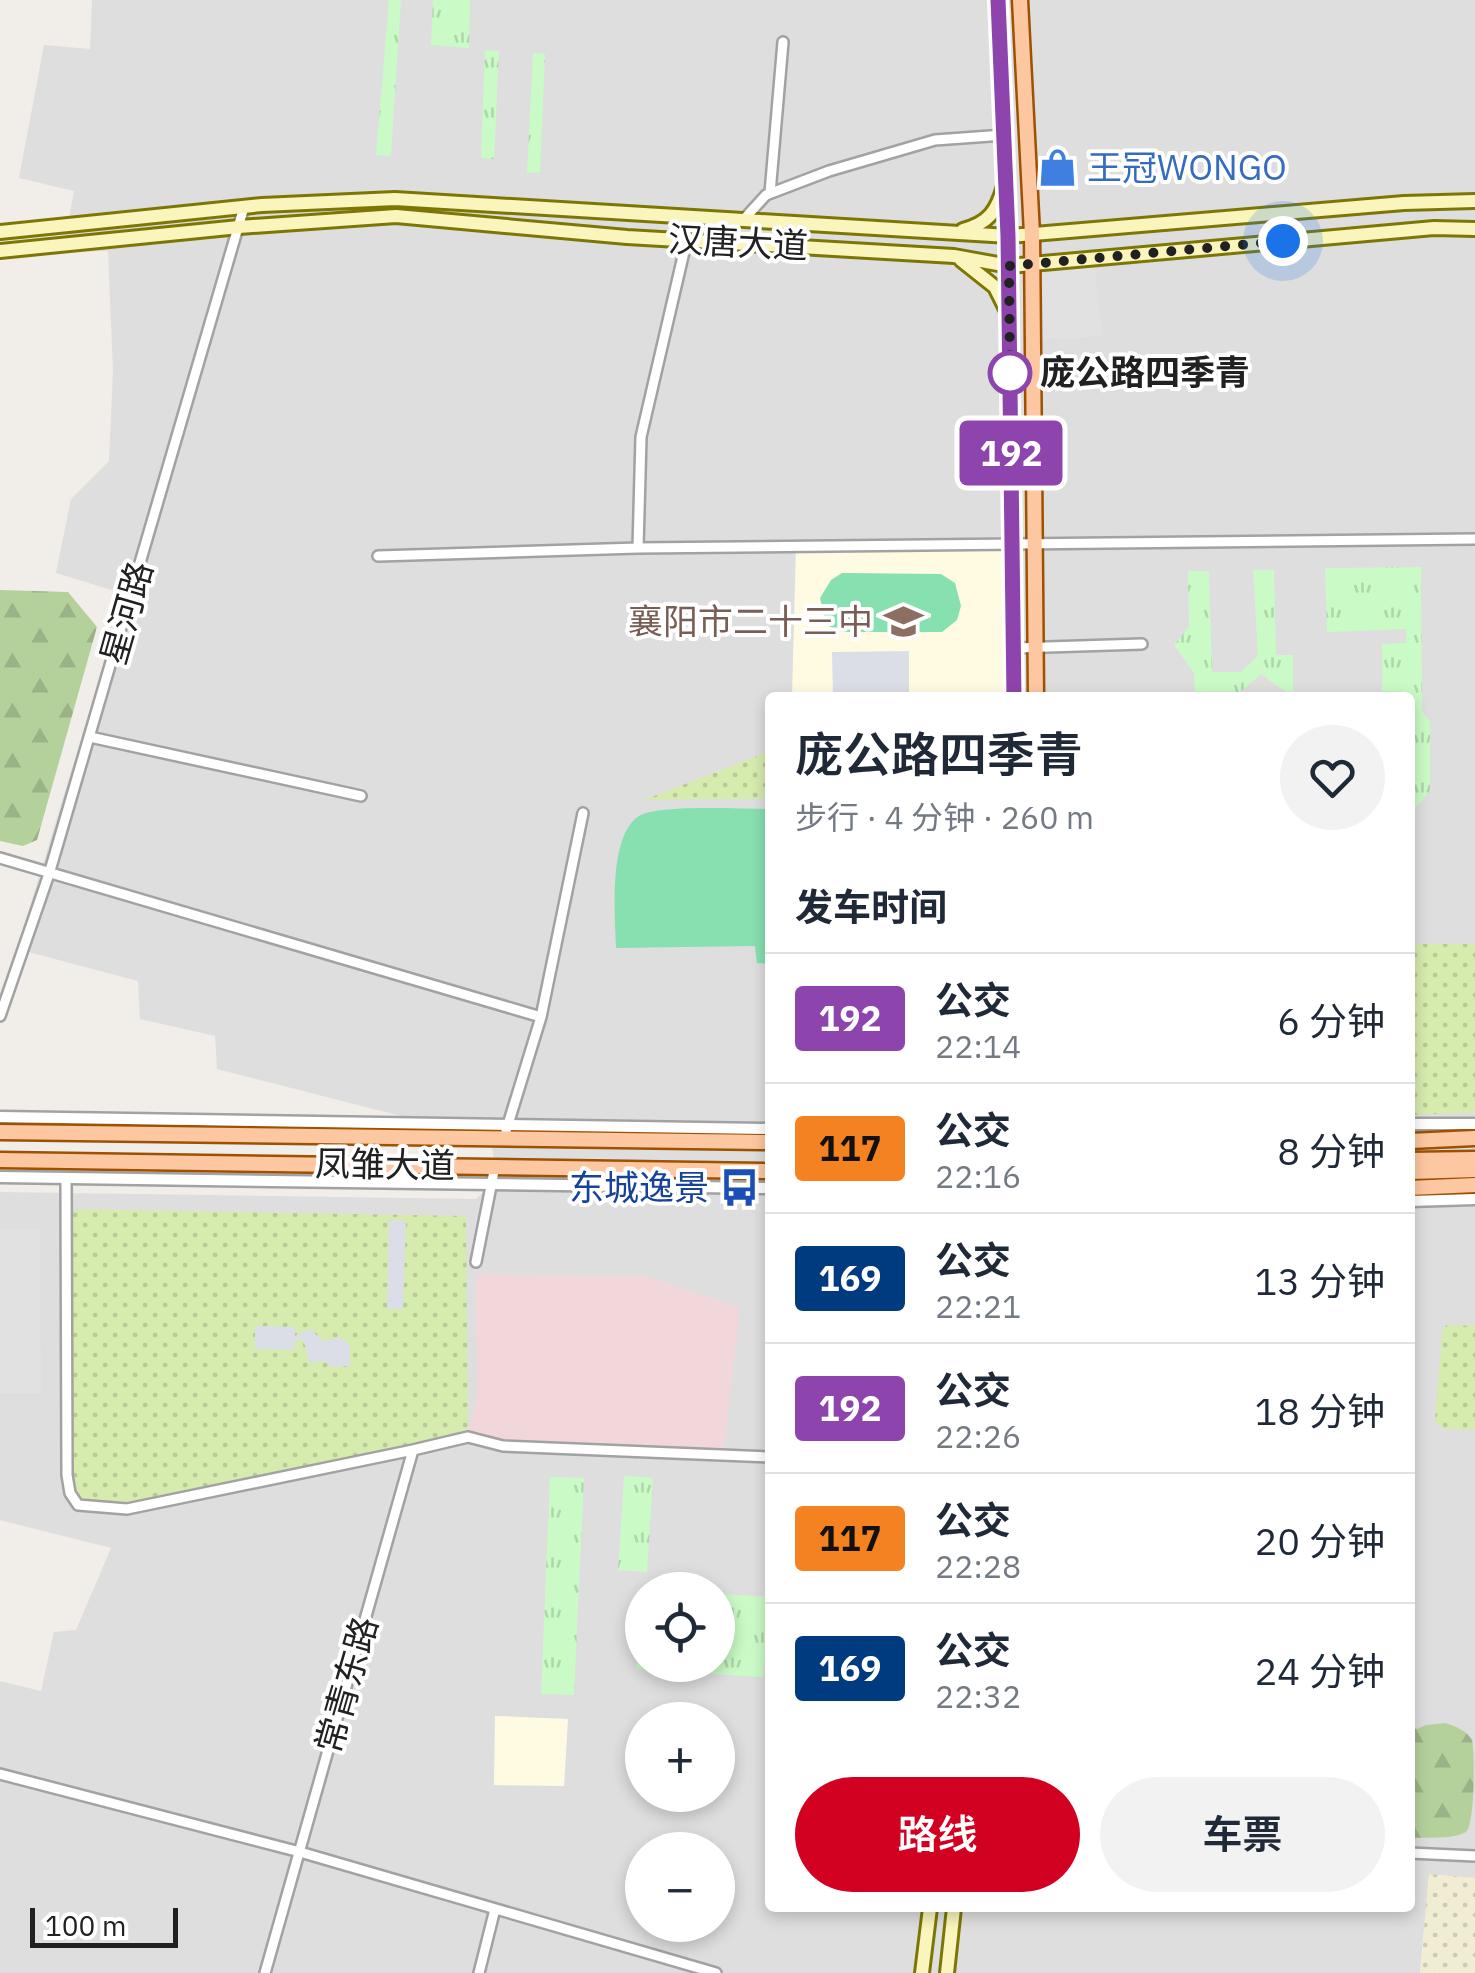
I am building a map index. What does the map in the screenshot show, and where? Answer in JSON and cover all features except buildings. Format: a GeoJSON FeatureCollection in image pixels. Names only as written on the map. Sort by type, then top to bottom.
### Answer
{"type":"FeatureCollection","features":[{"type":"Feature","properties":{"kind":"main road"},"geometry":{"type":"LineString","coordinates":[[998,0],[1009,266],[1014,692]]}},
{"type":"Feature","properties":{"kind":"main road"},"geometry":{"type":"LineString","coordinates":[[1020,0],[1032,234],[1036,692]]}},
{"type":"Feature","properties":{"kind":"main road"},"geometry":{"type":"LineString","coordinates":[[953,232],[986,223],[998,207],[1006,179]]}},
{"type":"Feature","properties":{"kind":"main road"},"geometry":{"type":"LineString","coordinates":[[1030,197],[1041,224],[1056,232]]}},
{"type":"Feature","properties":{"kind":"main road","name":"汉唐大道"},"geometry":{"type":"LineString","coordinates":[[0,232],[244,206],[395,199],[1008,236],[1404,202],[1475,201]]}},
{"type":"Feature","properties":{"kind":"main road","name":"汉唐大道"},"geometry":{"type":"LineString","coordinates":[[0,251],[396,216],[626,237],[954,256],[1009,266],[1434,228],[1475,229]]}},
{"type":"Feature","properties":{"kind":"main road"},"geometry":{"type":"LineString","coordinates":[[954,256],[995,287],[1010,317]]}},
{"type":"Feature","properties":{"kind":"main road"},"geometry":{"type":"LineString","coordinates":[[1031,293],[1036,276],[1055,262]]}},
{"type":"Feature","properties":{"kind":"main road","name":"凤雏大道"},"geometry":{"type":"LineString","coordinates":[[0,1132],[765,1142]]}},
{"type":"Feature","properties":{"kind":"main road"},"geometry":{"type":"LineString","coordinates":[[1415,1141],[1475,1138]]}},
{"type":"Feature","properties":{"kind":"main road"},"geometry":{"type":"LineString","coordinates":[[1415,1160],[1475,1159]]}},
{"type":"Feature","properties":{"kind":"main road","name":"凤雏大道"},"geometry":{"type":"LineString","coordinates":[[0,1160],[765,1172]]}},
{"type":"Feature","properties":{"kind":"main road"},"geometry":{"type":"LineString","coordinates":[[1415,1172],[1475,1170]]}},
{"type":"Feature","properties":{"kind":"main road"},"geometry":{"type":"LineString","coordinates":[[1415,1188],[1475,1185]]}},
{"type":"Feature","properties":{"kind":"main road"},"geometry":{"type":"LineString","coordinates":[[922,1973],[930,1912]]}},
{"type":"Feature","properties":{"kind":"main road"},"geometry":{"type":"LineString","coordinates":[[947,1973],[954,1912]]}},
{"type":"Feature","properties":{"kind":"street"},"geometry":{"type":"LineString","coordinates":[[770,194],[783,42]]}},
{"type":"Feature","properties":{"kind":"street"},"geometry":{"type":"LineString","coordinates":[[745,218],[770,194],[830,171],[935,140],[1004,135]]}},
{"type":"Feature","properties":{"kind":"street","name":"星河路"},"geometry":{"type":"LineString","coordinates":[[0,1016],[50,874],[244,206]]}},
{"type":"Feature","properties":{"kind":"street"},"geometry":{"type":"LineString","coordinates":[[638,548],[641,437],[687,239]]}},
{"type":"Feature","properties":{"kind":"street"},"geometry":{"type":"LineString","coordinates":[[378,556],[638,548],[1475,539]]}},
{"type":"Feature","properties":{"kind":"street"},"geometry":{"type":"LineString","coordinates":[[1014,648],[1142,644]]}},
{"type":"Feature","properties":{"kind":"street"},"geometry":{"type":"LineString","coordinates":[[90,737],[361,796]]}},
{"type":"Feature","properties":{"kind":"street"},"geometry":{"type":"LineString","coordinates":[[504,1139],[540,1016],[584,813]]}},
{"type":"Feature","properties":{"kind":"street"},"geometry":{"type":"LineString","coordinates":[[0,858],[540,1016]]}},
{"type":"Feature","properties":{"kind":"street"},"geometry":{"type":"LineString","coordinates":[[0,1117],[765,1129]]}},
{"type":"Feature","properties":{"kind":"street"},"geometry":{"type":"LineString","coordinates":[[407,1138],[470,1122]]}},
{"type":"Feature","properties":{"kind":"street"},"geometry":{"type":"LineString","coordinates":[[1415,1124],[1475,1124]]}},
{"type":"Feature","properties":{"kind":"street"},"geometry":{"type":"LineString","coordinates":[[654,1141],[720,1127]]}},
{"type":"Feature","properties":{"kind":"street"},"geometry":{"type":"LineString","coordinates":[[351,1164],[425,1183]]}},
{"type":"Feature","properties":{"kind":"street"},"geometry":{"type":"LineString","coordinates":[[476,1262],[495,1166]]}},
{"type":"Feature","properties":{"kind":"street"},"geometry":{"type":"LineString","coordinates":[[642,1186],[705,1170]]}},
{"type":"Feature","properties":{"kind":"street"},"geometry":{"type":"LineString","coordinates":[[0,1177],[765,1188]]}},
{"type":"Feature","properties":{"kind":"street"},"geometry":{"type":"LineString","coordinates":[[66,1178],[67,1475],[70,1493],[78,1505],[128,1509],[468,1437],[503,1446],[765,1457]]}},
{"type":"Feature","properties":{"kind":"street"},"geometry":{"type":"LineString","coordinates":[[1415,1202],[1475,1199]]}},
{"type":"Feature","properties":{"kind":"street","name":"常青东路"},"geometry":{"type":"LineString","coordinates":[[265,1973],[413,1450]]}},
{"type":"Feature","properties":{"kind":"street"},"geometry":{"type":"LineString","coordinates":[[0,1774],[300,1852],[716,1973]]}},
{"type":"Feature","properties":{"kind":"street"},"geometry":{"type":"LineString","coordinates":[[1415,1853],[1475,1856]]}},
{"type":"Feature","properties":{"kind":"street"},"geometry":{"type":"LineString","coordinates":[[478,1973],[495,1909]]}},
{"type":"Feature","properties":{"kind":"shaded area"},"geometry":{"type":"Polygon","coordinates":[[[92,0],[1475,0],[1475,1878],[1429,1875],[1420,1973],[0,1973],[0,1681],[41,1691],[54,1632],[76,1630],[111,1548],[0,1520],[0,1192],[476,1199],[490,1187],[495,1166],[491,1139],[217,1069],[215,1036],[140,1019],[138,981],[17,949],[105,660],[115,591],[56,573],[71,499],[109,461],[113,371],[108,251],[63,252],[74,191],[19,178],[44,45],[90,49],[92,0]]]}},
{"type":"Feature","properties":{"kind":"shaded area"},"geometry":{"type":"Polygon","coordinates":[[[1094,258],[1102,336],[1032,340],[1036,275],[1045,267],[1094,258]]]}},
{"type":"Feature","properties":{"kind":"shaded area","name":"襄阳市二十三中"},"geometry":{"type":"Polygon","coordinates":[[[1012,544],[1011,692],[792,692],[796,546],[1012,544]]]}},
{"type":"Feature","properties":{"kind":"shaded area"},"geometry":{"type":"Polygon","coordinates":[[[909,651],[909,692],[833,692],[832,652],[909,651]]]}},
{"type":"Feature","properties":{"kind":"shaded area"},"geometry":{"type":"Polygon","coordinates":[[[389,1220],[406,1221],[403,1309],[387,1309],[389,1220]]]}},
{"type":"Feature","properties":{"kind":"shaded area"},"geometry":{"type":"Polygon","coordinates":[[[0,1230],[40,1230],[41,1393],[0,1393],[0,1230]]]}},
{"type":"Feature","properties":{"kind":"shaded area"},"geometry":{"type":"Polygon","coordinates":[[[476,1274],[646,1276],[740,1308],[723,1455],[468,1437],[477,1397],[476,1274]]]}},
{"type":"Feature","properties":{"kind":"shaded area"},"geometry":{"type":"Polygon","coordinates":[[[255,1326],[295,1327],[295,1336],[310,1329],[323,1341],[340,1337],[350,1345],[350,1366],[331,1367],[324,1361],[310,1363],[303,1339],[295,1341],[294,1350],[255,1349],[255,1326]]]}},
{"type":"Feature","properties":{"kind":"shaded area"},"geometry":{"type":"Polygon","coordinates":[[[495,1716],[568,1719],[564,1786],[494,1785],[495,1716]]]}},
{"type":"Feature","properties":{"kind":"shaded area"},"geometry":{"type":"Polygon","coordinates":[[[1429,1874],[1475,1878],[1475,1973],[1420,1973],[1429,1874]]]}},
{"type":"Feature","properties":{"kind":"green space"},"geometry":{"type":"Polygon","coordinates":[[[389,0],[401,0],[391,156],[376,155],[389,0]]]}},
{"type":"Feature","properties":{"kind":"green space"},"geometry":{"type":"Polygon","coordinates":[[[433,0],[470,0],[469,48],[431,45],[433,0]]]}},
{"type":"Feature","properties":{"kind":"green space"},"geometry":{"type":"Polygon","coordinates":[[[485,50],[499,51],[494,159],[481,158],[485,50]]]}},
{"type":"Feature","properties":{"kind":"green space"},"geometry":{"type":"Polygon","coordinates":[[[533,53],[545,54],[540,172],[527,173],[533,53]]]}},
{"type":"Feature","properties":{"kind":"green space"},"geometry":{"type":"Polygon","coordinates":[[[1421,567],[1422,711],[1430,721],[1430,791],[1417,806],[1415,692],[1382,692],[1382,644],[1406,643],[1406,629],[1327,632],[1325,568],[1421,567]]]}},
{"type":"Feature","properties":{"kind":"green space"},"geometry":{"type":"Polygon","coordinates":[[[1253,570],[1274,570],[1276,655],[1293,655],[1293,692],[1286,692],[1261,674],[1240,692],[1195,692],[1194,673],[1174,645],[1189,627],[1188,571],[1209,571],[1212,672],[1241,672],[1258,656],[1253,570]]]}},
{"type":"Feature","properties":{"kind":"green space"},"geometry":{"type":"Polygon","coordinates":[[[842,573],[941,574],[955,583],[961,606],[957,620],[942,632],[838,632],[826,624],[820,598],[831,580],[842,573]]]}},
{"type":"Feature","properties":{"kind":"green space"},"geometry":{"type":"Polygon","coordinates":[[[0,590],[68,592],[97,627],[37,840],[23,846],[0,841],[0,590]]]}},
{"type":"Feature","properties":{"kind":"green space"},"geometry":{"type":"Polygon","coordinates":[[[765,753],[765,799],[644,800],[765,753]]]}},
{"type":"Feature","properties":{"kind":"green space"},"geometry":{"type":"Polygon","coordinates":[[[682,809],[765,809],[765,964],[757,963],[755,946],[616,948],[616,877],[622,840],[639,816],[682,809]]]}},
{"type":"Feature","properties":{"kind":"green space"},"geometry":{"type":"Polygon","coordinates":[[[1415,944],[1475,944],[1475,1112],[1415,1115],[1415,944]]]}},
{"type":"Feature","properties":{"kind":"green space"},"geometry":{"type":"Polygon","coordinates":[[[66,1209],[466,1216],[468,1437],[128,1509],[78,1505],[70,1493],[66,1209]]]}},
{"type":"Feature","properties":{"kind":"green space"},"geometry":{"type":"Polygon","coordinates":[[[1447,1325],[1475,1326],[1475,1430],[1445,1429],[1435,1422],[1442,1330],[1447,1325]]]}},
{"type":"Feature","properties":{"kind":"green space"},"geometry":{"type":"Polygon","coordinates":[[[624,1476],[653,1478],[647,1572],[618,1570],[624,1476]]]}},
{"type":"Feature","properties":{"kind":"green space"},"geometry":{"type":"Polygon","coordinates":[[[550,1477],[584,1478],[574,1695],[541,1694],[550,1477]]]}},
{"type":"Feature","properties":{"kind":"green space"},"geometry":{"type":"Polygon","coordinates":[[[735,1595],[765,1597],[763,1677],[735,1675],[735,1595]]]}},
{"type":"Feature","properties":{"kind":"green space"},"geometry":{"type":"Polygon","coordinates":[[[1445,1723],[1472,1740],[1474,1788],[1469,1827],[1453,1836],[1415,1838],[1415,1728],[1445,1723]]]}},
{"type":"Feature","properties":{"kind":"bus line","name":"192"},"geometry":{"type":"LineString","coordinates":[[998,0],[1008,236],[1014,692]]}},
{"type":"Feature","properties":{"kind":"place","name":"王冠WONGO"},"geometry":{"type":"Point","coordinates":[1057,168]}},
{"type":"Feature","properties":{"kind":"place","name":"庞公路四季青"},"geometry":{"type":"Point","coordinates":[1010,373]}},
{"type":"Feature","properties":{"kind":"place","name":"襄阳市二十三中"},"geometry":{"type":"Point","coordinates":[903,622]}},
{"type":"Feature","properties":{"kind":"place","name":"东城逸景"},"geometry":{"type":"Point","coordinates":[739,1188]}},
{"type":"Feature","properties":{"kind":"route"},"geometry":{"type":"LineString","coordinates":[[1010,373],[1009,266],[1283,241]]}}]}
